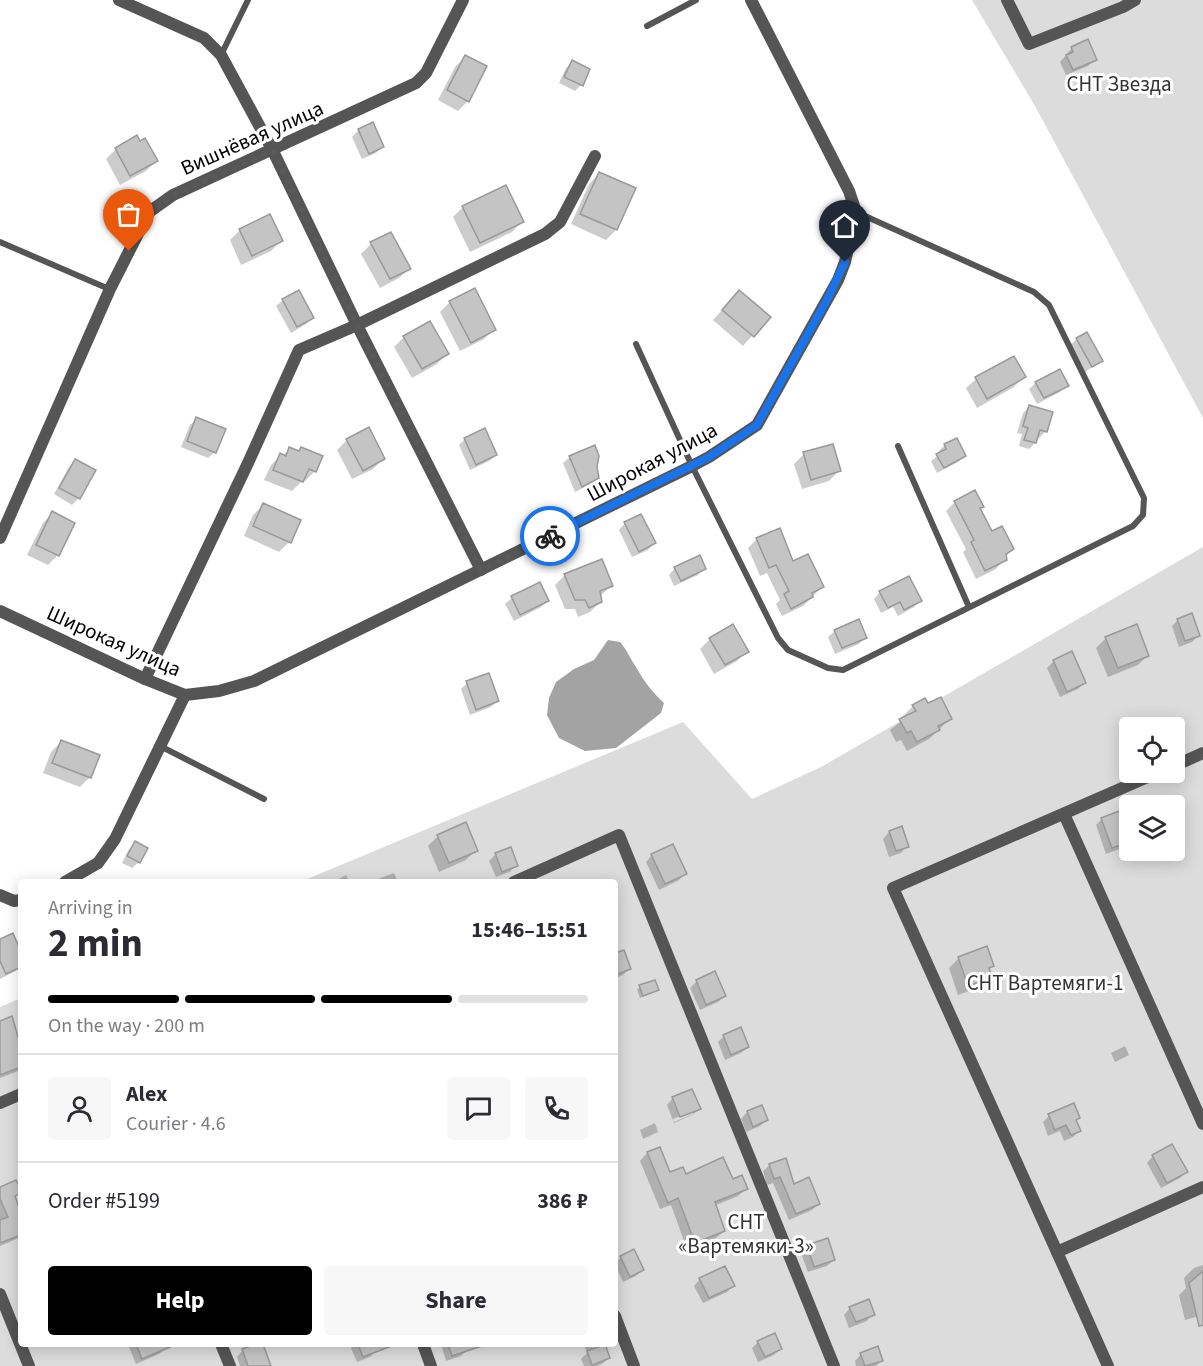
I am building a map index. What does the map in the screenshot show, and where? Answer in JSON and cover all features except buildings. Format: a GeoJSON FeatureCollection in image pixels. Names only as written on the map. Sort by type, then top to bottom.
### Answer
{"type":"FeatureCollection","features":[{"type":"Feature","properties":{"kind":"street"},"geometry":{"type":"LineString","coordinates":[[119,0],[204,38],[220,55],[273,151],[357,325],[481,570]]}},
{"type":"Feature","properties":{"kind":"street","name":"Вишнёвая улица"},"geometry":{"type":"LineString","coordinates":[[0,538],[110,289],[149,212],[173,195],[273,151],[416,83],[426,73],[463,0]]}},
{"type":"Feature","properties":{"kind":"street"},"geometry":{"type":"LineString","coordinates":[[751,0],[849,191],[856,212]]}},
{"type":"Feature","properties":{"kind":"street"},"geometry":{"type":"LineString","coordinates":[[1007,0],[1029,44],[1124,7],[1135,0]]}},
{"type":"Feature","properties":{"kind":"street"},"geometry":{"type":"LineString","coordinates":[[145,679],[248,464],[299,350],[357,325],[545,234],[560,222],[595,156]]}},
{"type":"Feature","properties":{"kind":"street","name":"Широкая улица"},"geometry":{"type":"LineString","coordinates":[[0,611],[145,679],[185,695],[219,691],[254,681],[692,466],[757,425],[767,411],[838,280],[845,262],[856,212]]}},
{"type":"Feature","properties":{"kind":"street"},"geometry":{"type":"LineString","coordinates":[[70,879],[98,863],[115,839],[185,695]]}},
{"type":"Feature","properties":{"kind":"street"},"geometry":{"type":"LineString","coordinates":[[1185,760],[1203,753]]}},
{"type":"Feature","properties":{"kind":"street"},"geometry":{"type":"LineString","coordinates":[[1108,1366],[893,888],[1133,783]]}},
{"type":"Feature","properties":{"kind":"street"},"geometry":{"type":"LineString","coordinates":[[1064,814],[1203,1124]]}},
{"type":"Feature","properties":{"kind":"street"},"geometry":{"type":"LineString","coordinates":[[521,879],[619,835],[834,1366]]}},
{"type":"Feature","properties":{"kind":"street"},"geometry":{"type":"LineString","coordinates":[[0,895],[18,900]]}},
{"type":"Feature","properties":{"kind":"street"},"geometry":{"type":"LineString","coordinates":[[0,1103],[18,1095]]}},
{"type":"Feature","properties":{"kind":"street"},"geometry":{"type":"LineString","coordinates":[[1056,1252],[1203,1187]]}},
{"type":"Feature","properties":{"kind":"street"},"geometry":{"type":"LineString","coordinates":[[0,1294],[18,1339]]}},
{"type":"Feature","properties":{"kind":"street"},"geometry":{"type":"LineString","coordinates":[[618,1324],[634,1366]]}},
{"type":"Feature","properties":{"kind":"street"},"geometry":{"type":"LineString","coordinates":[[21,1347],[29,1366]]}},
{"type":"Feature","properties":{"kind":"street"},"geometry":{"type":"LineString","coordinates":[[222,1347],[230,1366]]}},
{"type":"Feature","properties":{"kind":"street"},"geometry":{"type":"LineString","coordinates":[[424,1347],[431,1366]]}},
{"type":"Feature","properties":{"kind":"lane"},"geometry":{"type":"LineString","coordinates":[[220,55],[248,0]]}},
{"type":"Feature","properties":{"kind":"lane"},"geometry":{"type":"LineString","coordinates":[[647,26],[696,0]]}},
{"type":"Feature","properties":{"kind":"lane"},"geometry":{"type":"LineString","coordinates":[[636,344],[692,466],[778,638],[788,650],[828,668],[843,670],[1133,525],[1143,515],[1144,498],[1049,305],[1034,292],[856,212]]}},
{"type":"Feature","properties":{"kind":"lane"},"geometry":{"type":"LineString","coordinates":[[0,242],[110,289]]}},
{"type":"Feature","properties":{"kind":"lane"},"geometry":{"type":"LineString","coordinates":[[898,446],[969,607]]}},
{"type":"Feature","properties":{"kind":"lane"},"geometry":{"type":"LineString","coordinates":[[160,746],[264,798]]}},
{"type":"Feature","properties":{"kind":"green space","name":"СНТ Звезда"},"geometry":{"type":"Polygon","coordinates":[[[972,0],[1203,0],[1203,418],[1035,106],[972,0]]]}},
{"type":"Feature","properties":{"kind":"green space"},"geometry":{"type":"Polygon","coordinates":[[[1203,547],[1203,1366],[0,1366],[0,1007],[18,999],[18,1347],[618,1347],[618,879],[307,879],[683,722],[752,799],[821,767],[1203,547]]]}},
{"type":"Feature","properties":{"kind":"shaded area"},"geometry":{"type":"Polygon","coordinates":[[[608,640],[620,642],[645,681],[664,703],[661,713],[616,748],[585,751],[559,738],[547,715],[549,698],[556,682],[574,669],[594,660],[608,640]]]}},
{"type":"Feature","properties":{"kind":"way so far"},"geometry":{"type":"LineString","coordinates":[[129,251],[149,212],[173,195],[273,151],[357,325],[481,570],[550,536]]}},
{"type":"Feature","properties":{"kind":"route"},"geometry":{"type":"LineString","coordinates":[[550,536],[709,457],[757,425],[767,411],[838,280],[845,262]]}},
{"type":"Feature","properties":{"kind":"park label","name":"СНТ Вартемяги-1"},"geometry":{"type":"Point","coordinates":[1045,983]}},
{"type":"Feature","properties":{"kind":"park label","name":"СНТ «Вартемяки-3»"},"geometry":{"type":"Point","coordinates":[746,1234]}}]}
